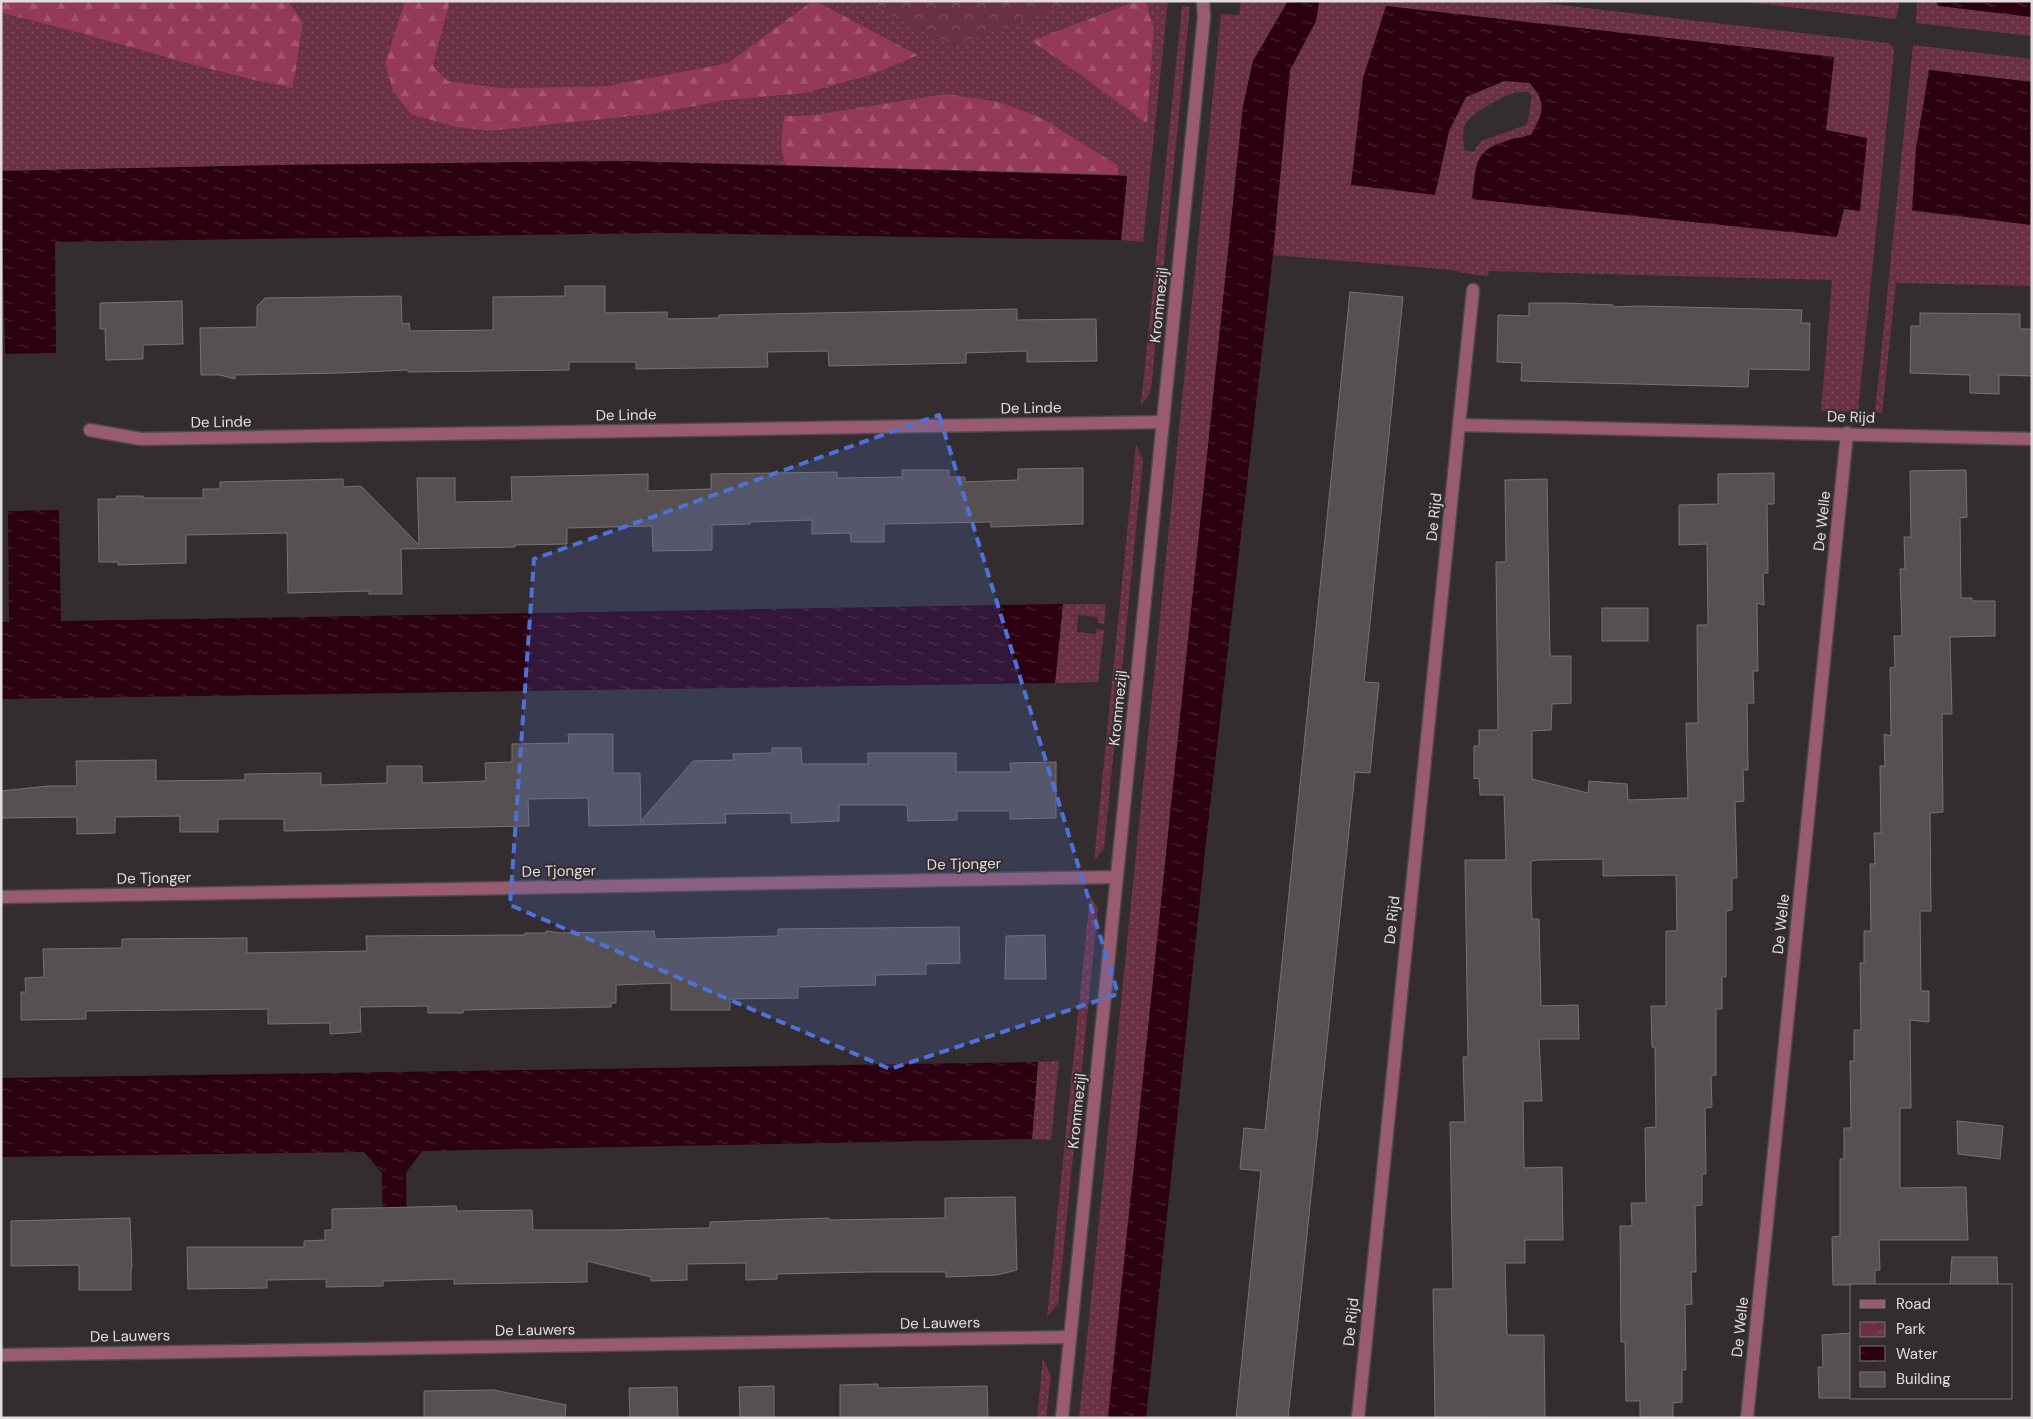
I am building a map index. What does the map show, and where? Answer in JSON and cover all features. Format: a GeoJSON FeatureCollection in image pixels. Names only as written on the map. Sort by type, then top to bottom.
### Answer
{"type":"FeatureCollection","features":[{"type":"Feature","properties":{"kind":"street","name":"Krommezijl"},"geometry":{"type":"LineString","coordinates":[[1062,1418],[1204,17],[1204,1]]}},
{"type":"Feature","properties":{"kind":"street","name":"De Rijd"},"geometry":{"type":"LineString","coordinates":[[1358,1418],[1474,290]]}},
{"type":"Feature","properties":{"kind":"street","name":"De Linde"},"geometry":{"type":"LineString","coordinates":[[90,430],[141,439],[1163,422]]}},
{"type":"Feature","properties":{"kind":"street","name":"De Rijd"},"geometry":{"type":"LineString","coordinates":[[1459,425],[2032,439]]}},
{"type":"Feature","properties":{"kind":"street","name":"De Welle"},"geometry":{"type":"LineString","coordinates":[[1747,1418],[1847,433]]}},
{"type":"Feature","properties":{"kind":"street","name":"De Tjonger"},"geometry":{"type":"LineString","coordinates":[[1,897],[1117,877]]}},
{"type":"Feature","properties":{"kind":"street","name":"De Lauwers"},"geometry":{"type":"LineString","coordinates":[[1,1355],[1070,1338]]}},
{"type":"Feature","properties":{"kind":"highlighted area"},"geometry":{"type":"Polygon","coordinates":[[[939,415],[1118,994],[890,1069],[510,905],[534,559],[939,415]]]}},
{"type":"Feature","properties":{"kind":"green space"},"geometry":{"type":"Polygon","coordinates":[[[1,1],[288,1],[303,22],[293,88],[220,72],[74,31],[1,13],[1,1]]]}},
{"type":"Feature","properties":{"kind":"green space"},"geometry":{"type":"Polygon","coordinates":[[[288,1],[405,1],[385,63],[489,131],[652,114],[727,100],[917,54],[816,1],[1136,1],[1031,41],[1147,124],[1154,29],[1146,1],[1168,1],[1143,242],[1121,240],[1127,176],[1118,175],[1117,165],[814,115],[784,116],[781,146],[785,165],[625,161],[1,171],[1,13],[74,31],[219,72],[293,88],[303,22],[288,1]]]}},
{"type":"Feature","properties":{"kind":"green space"},"geometry":{"type":"Polygon","coordinates":[[[405,1],[450,1],[433,66],[448,81],[502,88],[607,86],[728,63],[812,1],[816,1],[918,55],[873,74],[805,93],[727,100],[652,114],[489,131],[452,126],[411,114],[393,91],[385,63],[405,1]]]}},
{"type":"Feature","properties":{"kind":"green space"},"geometry":{"type":"Polygon","coordinates":[[[450,1],[812,1],[728,63],[607,86],[502,88],[448,81],[433,66],[450,1]]]}},
{"type":"Feature","properties":{"kind":"green space"},"geometry":{"type":"Polygon","coordinates":[[[866,1],[1076,1],[952,47],[866,1]]]}},
{"type":"Feature","properties":{"kind":"green space"},"geometry":{"type":"Polygon","coordinates":[[[1136,1],[1146,1],[1154,29],[1147,124],[1031,41],[1136,1]]]}},
{"type":"Feature","properties":{"kind":"green space"},"geometry":{"type":"Polygon","coordinates":[[[1241,1],[1288,1],[1253,61],[1243,106],[1108,1418],[1079,1418],[1221,14],[1239,15],[1241,1]]]}},
{"type":"Feature","properties":{"kind":"green space"},"geometry":{"type":"Polygon","coordinates":[[[1317,1],[1527,1],[1888,43],[1892,46],[1894,51],[1858,412],[1821,411],[1832,280],[1489,271],[1488,276],[1453,270],[1273,255],[1290,70],[1316,21],[1319,2],[1317,1]],[[1386,6],[1435,194],[1449,131],[1466,97],[1504,81],[1530,83],[1539,97],[1542,109],[1541,114],[1531,135],[1511,139],[1477,166],[1472,199],[1837,236],[1844,208],[1860,210],[1826,130],[1834,57],[1386,6]],[[1527,92],[1510,94],[1473,115],[1464,126],[1463,140],[1465,150],[1473,152],[1481,141],[1526,125],[1532,95],[1527,92]]]}},
{"type":"Feature","properties":{"kind":"green space"},"geometry":{"type":"Polygon","coordinates":[[[1736,1],[1900,1],[1896,19],[1736,1]]]}},
{"type":"Feature","properties":{"kind":"green space"},"geometry":{"type":"Polygon","coordinates":[[[1917,1],[1935,1],[1939,6],[2032,17],[2032,36],[1916,23],[1917,1]]]}},
{"type":"Feature","properties":{"kind":"green space"},"geometry":{"type":"Polygon","coordinates":[[[1182,6],[1190,7],[1151,389],[1147,398],[1141,404],[1182,6]]]}},
{"type":"Feature","properties":{"kind":"green space"},"geometry":{"type":"Polygon","coordinates":[[[1913,45],[2032,59],[2032,82],[1929,70],[1912,211],[2032,225],[2032,286],[1896,283],[1882,413],[1875,412],[1913,45]]]}},
{"type":"Feature","properties":{"kind":"green space"},"geometry":{"type":"Polygon","coordinates":[[[946,94],[999,102],[1040,117],[1117,165],[1118,175],[785,165],[781,146],[784,116],[814,115],[946,94]]]}},
{"type":"Feature","properties":{"kind":"green space"},"geometry":{"type":"Polygon","coordinates":[[[1136,444],[1143,460],[1104,848],[1094,861],[1136,444]]]}},
{"type":"Feature","properties":{"kind":"green space"},"geometry":{"type":"Polygon","coordinates":[[[1063,604],[1106,604],[1104,624],[1098,623],[1098,617],[1078,615],[1077,632],[1096,634],[1097,629],[1104,630],[1098,682],[1055,683],[1063,604]]]}},
{"type":"Feature","properties":{"kind":"green space"},"geometry":{"type":"Polygon","coordinates":[[[1090,896],[1098,909],[1058,1304],[1047,1317],[1090,896]]]}},
{"type":"Feature","properties":{"kind":"green space"},"geometry":{"type":"Polygon","coordinates":[[[1059,1061],[1051,1140],[1032,1139],[1038,1062],[1059,1061]]]}},
{"type":"Feature","properties":{"kind":"green space"},"geometry":{"type":"Polygon","coordinates":[[[1043,1358],[1051,1376],[1046,1418],[1037,1418],[1043,1358]]]}},
{"type":"Feature","properties":{"kind":"water"},"geometry":{"type":"Polygon","coordinates":[[[1288,1],[1319,2],[1316,21],[1290,70],[1273,255],[1205,851],[1146,1418],[1108,1418],[1243,106],[1253,61],[1288,1]]]}},
{"type":"Feature","properties":{"kind":"water"},"geometry":{"type":"Polygon","coordinates":[[[1935,1],[2032,1],[2032,17],[1939,6],[1935,1]]]}},
{"type":"Feature","properties":{"kind":"water"},"geometry":{"type":"Polygon","coordinates":[[[1386,6],[1834,57],[1826,130],[1867,138],[1860,211],[1844,209],[1837,237],[1472,199],[1476,169],[1483,153],[1499,143],[1531,135],[1541,114],[1542,109],[1539,97],[1530,83],[1504,81],[1466,97],[1449,131],[1435,195],[1351,185],[1363,78],[1386,6]]]}},
{"type":"Feature","properties":{"kind":"water"},"geometry":{"type":"Polygon","coordinates":[[[1929,70],[2032,82],[2032,225],[1912,210],[1916,148],[1929,70]]]}},
{"type":"Feature","properties":{"kind":"water"},"geometry":{"type":"Polygon","coordinates":[[[625,161],[1127,176],[1121,240],[660,233],[55,242],[56,353],[5,354],[1,171],[625,161]]]}},
{"type":"Feature","properties":{"kind":"water"},"geometry":{"type":"Polygon","coordinates":[[[59,510],[61,621],[1063,604],[1055,683],[1,699],[1,622],[9,622],[8,511],[59,510]]]}},
{"type":"Feature","properties":{"kind":"water"},"geometry":{"type":"Polygon","coordinates":[[[1038,1062],[1032,1139],[422,1151],[406,1173],[407,1241],[383,1241],[382,1173],[364,1152],[1,1157],[1,1078],[1038,1062]]]}},
{"type":"Feature","properties":{"kind":"building"},"geometry":{"type":"Polygon","coordinates":[[[565,286],[605,286],[605,313],[667,312],[667,319],[719,318],[719,315],[1017,309],[1017,320],[1096,319],[1097,361],[1027,362],[1027,351],[966,353],[966,363],[829,366],[828,351],[767,352],[768,367],[636,369],[636,362],[569,362],[569,370],[408,372],[408,370],[235,375],[235,379],[220,375],[201,375],[200,328],[257,327],[257,306],[265,298],[401,296],[402,324],[409,323],[410,331],[493,330],[493,297],[565,296],[565,286]]]}},
{"type":"Feature","properties":{"kind":"building"},"geometry":{"type":"Polygon","coordinates":[[[1350,292],[1403,297],[1364,682],[1379,683],[1370,773],[1355,772],[1288,1418],[1236,1418],[1261,1171],[1240,1169],[1244,1128],[1265,1130],[1350,292]]]}},
{"type":"Feature","properties":{"kind":"building"},"geometry":{"type":"Polygon","coordinates":[[[182,301],[183,344],[143,345],[143,359],[106,360],[105,329],[100,329],[100,303],[182,301]]]}},
{"type":"Feature","properties":{"kind":"building"},"geometry":{"type":"Polygon","coordinates":[[[1529,303],[1613,305],[1613,307],[1802,310],[1801,323],[1810,323],[1809,370],[1749,369],[1748,387],[1521,381],[1522,363],[1497,362],[1498,315],[1529,316],[1529,303]]]}},
{"type":"Feature","properties":{"kind":"building"},"geometry":{"type":"Polygon","coordinates":[[[1920,313],[2020,314],[2020,329],[2032,329],[2032,376],[1999,375],[1999,394],[1970,393],[1970,375],[1910,373],[1911,326],[1920,326],[1920,313]]]}},
{"type":"Feature","properties":{"kind":"building"},"geometry":{"type":"Polygon","coordinates":[[[1083,468],[1083,524],[991,527],[991,522],[884,524],[884,542],[851,542],[850,533],[812,534],[812,520],[750,522],[750,524],[712,525],[712,550],[653,551],[652,526],[567,528],[567,544],[401,549],[402,594],[369,594],[369,591],[288,593],[287,533],[186,535],[186,563],[118,565],[118,562],[99,562],[98,499],[116,499],[117,496],[203,498],[203,489],[220,489],[220,482],[343,479],[343,487],[361,486],[419,545],[417,478],[455,478],[455,502],[512,501],[511,477],[648,474],[648,491],[711,489],[711,474],[837,472],[837,478],[902,477],[902,470],[949,470],[949,477],[965,477],[965,482],[1018,480],[1018,469],[1083,468]]]}},
{"type":"Feature","properties":{"kind":"building"},"geometry":{"type":"Polygon","coordinates":[[[1966,470],[1967,517],[1960,518],[1961,598],[1972,598],[1972,601],[1995,601],[1995,636],[1950,637],[1952,714],[1942,714],[1943,812],[1930,813],[1931,911],[1920,911],[1921,991],[1929,991],[1929,1022],[1910,1020],[1911,1108],[1900,1108],[1900,1188],[1966,1187],[1968,1240],[1879,1240],[1880,1270],[1875,1270],[1875,1284],[1833,1285],[1832,1237],[1840,1236],[1840,1159],[1844,1159],[1844,1128],[1851,1128],[1850,1061],[1854,1061],[1854,1030],[1861,1030],[1860,963],[1864,963],[1864,931],[1871,931],[1870,864],[1875,864],[1874,833],[1881,833],[1880,766],[1885,766],[1884,734],[1891,736],[1890,668],[1895,667],[1894,636],[1902,636],[1900,569],[1905,569],[1904,537],[1911,537],[1910,471],[1966,470]]]}},
{"type":"Feature","properties":{"kind":"building"},"geometry":{"type":"Polygon","coordinates":[[[1774,473],[1774,504],[1767,504],[1768,573],[1763,573],[1764,605],[1757,603],[1758,671],[1753,671],[1754,703],[1747,703],[1748,770],[1743,770],[1744,801],[1735,802],[1737,878],[1732,878],[1732,910],[1726,911],[1726,977],[1722,977],[1722,1009],[1716,1009],[1716,1075],[1711,1076],[1712,1107],[1705,1108],[1706,1174],[1702,1174],[1702,1205],[1695,1206],[1696,1272],[1691,1272],[1692,1304],[1685,1305],[1686,1370],[1682,1370],[1682,1402],[1673,1403],[1673,1417],[1640,1417],[1640,1401],[1626,1401],[1625,1342],[1621,1342],[1620,1226],[1632,1226],[1631,1203],[1646,1203],[1645,1128],[1656,1127],[1655,1047],[1652,1047],[1651,1006],[1666,1006],[1666,931],[1677,931],[1676,875],[1603,876],[1603,859],[1538,860],[1531,861],[1531,892],[1532,919],[1539,919],[1541,1006],[1578,1005],[1579,1039],[1539,1039],[1542,1101],[1523,1101],[1524,1168],[1562,1167],[1563,1240],[1525,1240],[1525,1263],[1505,1263],[1507,1335],[1544,1335],[1545,1418],[1435,1417],[1433,1289],[1453,1289],[1450,1122],[1465,1122],[1463,1057],[1468,1057],[1465,860],[1506,860],[1504,795],[1480,795],[1479,778],[1474,779],[1474,746],[1479,746],[1479,730],[1498,730],[1496,562],[1506,562],[1505,480],[1547,479],[1550,656],[1571,656],[1571,703],[1552,704],[1551,730],[1532,731],[1532,779],[1588,793],[1589,781],[1627,784],[1628,800],[1688,798],[1686,723],[1698,723],[1697,625],[1708,625],[1707,544],[1679,545],[1679,505],[1718,504],[1718,474],[1774,473]]]}},
{"type":"Feature","properties":{"kind":"building"},"geometry":{"type":"Polygon","coordinates":[[[1602,608],[1648,608],[1648,641],[1602,641],[1602,608]]]}},
{"type":"Feature","properties":{"kind":"building"},"geometry":{"type":"Polygon","coordinates":[[[568,734],[613,734],[613,773],[640,773],[641,821],[693,761],[734,760],[733,754],[772,753],[772,748],[801,748],[802,764],[868,764],[868,753],[956,753],[956,772],[1011,772],[1010,763],[1056,762],[1056,818],[1010,819],[1010,811],[957,811],[957,820],[908,821],[907,805],[839,805],[839,821],[791,823],[791,813],[725,814],[726,823],[589,826],[588,798],[528,799],[529,826],[284,831],[284,819],[218,819],[218,832],[180,832],[180,816],[115,817],[115,833],[77,834],[77,817],[1,818],[1,791],[48,786],[77,786],[76,761],[156,760],[156,781],[245,780],[245,774],[321,773],[321,785],[387,783],[387,766],[422,766],[422,783],[486,781],[485,763],[512,762],[512,744],[569,743],[568,734]]]}},
{"type":"Feature","properties":{"kind":"building"},"geometry":{"type":"Polygon","coordinates":[[[959,927],[960,963],[926,964],[926,974],[875,975],[876,985],[798,987],[798,998],[730,999],[730,1010],[671,1010],[671,983],[616,985],[616,1003],[611,1003],[611,1007],[463,1010],[463,1013],[428,1013],[428,1006],[360,1007],[361,1032],[330,1034],[330,1023],[268,1024],[268,1009],[86,1011],[86,1019],[21,1020],[21,992],[26,992],[25,978],[44,977],[43,949],[122,948],[122,939],[247,938],[247,953],[367,951],[366,936],[525,935],[525,933],[546,933],[546,931],[561,933],[654,931],[655,939],[778,936],[778,929],[959,927]]]}},
{"type":"Feature","properties":{"kind":"building"},"geometry":{"type":"Polygon","coordinates":[[[1045,935],[1046,979],[1005,979],[1006,936],[1045,935]]]}},
{"type":"Feature","properties":{"kind":"building"},"geometry":{"type":"Polygon","coordinates":[[[1957,1121],[2003,1126],[2000,1159],[1958,1154],[1957,1121]]]}},
{"type":"Feature","properties":{"kind":"building"},"geometry":{"type":"Polygon","coordinates":[[[1015,1197],[1017,1270],[997,1275],[946,1277],[946,1272],[868,1272],[777,1274],[777,1279],[746,1280],[746,1263],[687,1264],[687,1280],[651,1281],[651,1277],[587,1261],[587,1282],[454,1284],[454,1279],[383,1281],[383,1286],[326,1287],[326,1279],[267,1280],[267,1288],[188,1289],[187,1247],[304,1247],[304,1241],[325,1240],[325,1230],[332,1230],[332,1209],[456,1206],[457,1211],[532,1210],[533,1230],[613,1230],[710,1228],[710,1222],[829,1218],[829,1220],[945,1218],[945,1198],[1015,1197]]]}},
{"type":"Feature","properties":{"kind":"building"},"geometry":{"type":"Polygon","coordinates":[[[130,1218],[131,1290],[79,1290],[79,1265],[11,1266],[11,1221],[130,1218]]]}},
{"type":"Feature","properties":{"kind":"building"},"geometry":{"type":"Polygon","coordinates":[[[1952,1257],[1997,1257],[1998,1284],[1950,1284],[1952,1257]]]}},
{"type":"Feature","properties":{"kind":"building"},"geometry":{"type":"Polygon","coordinates":[[[1850,1333],[1850,1398],[1819,1398],[1818,1367],[1823,1367],[1822,1335],[1850,1333]]]}},
{"type":"Feature","properties":{"kind":"building"},"geometry":{"type":"Polygon","coordinates":[[[878,1384],[878,1388],[987,1386],[988,1418],[840,1418],[840,1385],[878,1384]]]}},
{"type":"Feature","properties":{"kind":"building"},"geometry":{"type":"Polygon","coordinates":[[[774,1386],[774,1418],[740,1418],[739,1387],[774,1386]]]}},
{"type":"Feature","properties":{"kind":"building"},"geometry":{"type":"Polygon","coordinates":[[[677,1387],[678,1418],[630,1418],[629,1388],[677,1387]]]}},
{"type":"Feature","properties":{"kind":"building"},"geometry":{"type":"Polygon","coordinates":[[[494,1390],[566,1405],[565,1418],[424,1418],[424,1391],[494,1390]]]}}]}
